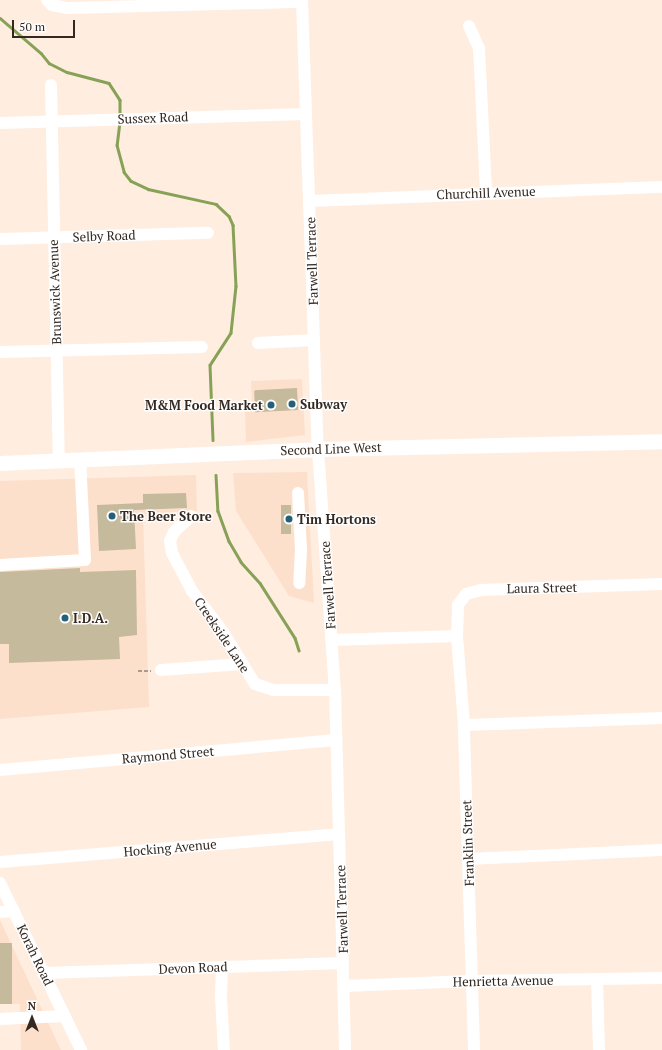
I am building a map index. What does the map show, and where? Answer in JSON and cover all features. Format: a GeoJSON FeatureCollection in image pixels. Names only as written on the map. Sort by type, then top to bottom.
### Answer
{"type":"FeatureCollection","features":[{"type":"Feature","properties":{"kind":"main road","name":"Second Line West"},"geometry":{"type":"LineString","coordinates":[[0,463],[318,449],[662,441]]}},
{"type":"Feature","properties":{"kind":"street"},"geometry":{"type":"LineString","coordinates":[[47,0],[52,5],[68,8],[302,1]]}},
{"type":"Feature","properties":{"kind":"street","name":"Farwell Terrace"},"geometry":{"type":"LineString","coordinates":[[302,1],[318,449],[333,640],[345,1050]]}},
{"type":"Feature","properties":{"kind":"street"},"geometry":{"type":"LineString","coordinates":[[469,26],[479,48],[486,193]]}},
{"type":"Feature","properties":{"kind":"street","name":"Brunswick Avenue"},"geometry":{"type":"LineString","coordinates":[[51,85],[52,238],[57,350],[59,460]]}},
{"type":"Feature","properties":{"kind":"street","name":"Sussex Road"},"geometry":{"type":"LineString","coordinates":[[0,122],[52,123],[136,118],[306,114]]}},
{"type":"Feature","properties":{"kind":"street","name":"Churchill Avenue"},"geometry":{"type":"LineString","coordinates":[[310,200],[662,187]]}},
{"type":"Feature","properties":{"kind":"street","name":"Selby Road"},"geometry":{"type":"LineString","coordinates":[[0,239],[208,233]]}},
{"type":"Feature","properties":{"kind":"street"},"geometry":{"type":"LineString","coordinates":[[258,343],[314,340]]}},
{"type":"Feature","properties":{"kind":"street"},"geometry":{"type":"LineString","coordinates":[[0,352],[202,347]]}},
{"type":"Feature","properties":{"kind":"street"},"geometry":{"type":"LineString","coordinates":[[0,565],[85,560],[80,459]]}},
{"type":"Feature","properties":{"kind":"street"},"geometry":{"type":"LineString","coordinates":[[298,493],[301,550],[299,583]]}},
{"type":"Feature","properties":{"kind":"street","name":"Creekside Lane"},"geometry":{"type":"LineString","coordinates":[[191,516],[174,532],[170,541],[172,553],[192,591],[223,632],[242,664],[260,687],[286,691],[335,690]]}},
{"type":"Feature","properties":{"kind":"street","name":"Laura Street"},"geometry":{"type":"LineString","coordinates":[[457,636],[458,605],[466,594],[481,590],[662,584]]}},
{"type":"Feature","properties":{"kind":"street"},"geometry":{"type":"LineString","coordinates":[[333,640],[457,636]]}},
{"type":"Feature","properties":{"kind":"street","name":"Franklin Street"},"geometry":{"type":"LineString","coordinates":[[457,636],[464,725],[469,859],[470,981],[474,1050]]}},
{"type":"Feature","properties":{"kind":"street"},"geometry":{"type":"LineString","coordinates":[[161,670],[242,664]]}},
{"type":"Feature","properties":{"kind":"street"},"geometry":{"type":"LineString","coordinates":[[464,725],[662,718]]}},
{"type":"Feature","properties":{"kind":"street","name":"Raymond Street"},"geometry":{"type":"LineString","coordinates":[[0,770],[336,740]]}},
{"type":"Feature","properties":{"kind":"street","name":"Hocking Avenue"},"geometry":{"type":"LineString","coordinates":[[0,862],[339,834]]}},
{"type":"Feature","properties":{"kind":"street"},"geometry":{"type":"LineString","coordinates":[[469,859],[662,850]]}},
{"type":"Feature","properties":{"kind":"street","name":"Korah Road"},"geometry":{"type":"LineString","coordinates":[[0,883],[81,1050]]}},
{"type":"Feature","properties":{"kind":"street"},"geometry":{"type":"LineString","coordinates":[[0,912],[14,911]]}},
{"type":"Feature","properties":{"kind":"street","name":"Devon Road"},"geometry":{"type":"LineString","coordinates":[[43,972],[343,963]]}},
{"type":"Feature","properties":{"kind":"street"},"geometry":{"type":"LineString","coordinates":[[222,967],[221,998],[224,1050]]}},
{"type":"Feature","properties":{"kind":"street","name":"Henrietta Avenue"},"geometry":{"type":"LineString","coordinates":[[344,986],[470,981],[662,978]]}},
{"type":"Feature","properties":{"kind":"street"},"geometry":{"type":"LineString","coordinates":[[597,979],[599,1050]]}},
{"type":"Feature","properties":{"kind":"street"},"geometry":{"type":"LineString","coordinates":[[0,1019],[65,1016]]}},
{"type":"Feature","properties":{"kind":"path"},"geometry":{"type":"LineString","coordinates":[[138,672],[161,670]]}},
{"type":"Feature","properties":{"kind":"shaded area"},"geometry":{"type":"Polygon","coordinates":[[[302,379],[305,435],[246,442],[245,410],[252,409],[251,381],[302,379]]]}},
{"type":"Feature","properties":{"kind":"shaded area"},"geometry":{"type":"Polygon","coordinates":[[[307,472],[314,603],[289,596],[236,511],[233,473],[307,472]]]}},
{"type":"Feature","properties":{"kind":"shaded area"},"geometry":{"type":"Polygon","coordinates":[[[196,475],[197,511],[143,514],[149,707],[0,719],[0,481],[196,475]]]}},
{"type":"Feature","properties":{"kind":"shaded area"},"geometry":{"type":"Polygon","coordinates":[[[0,920],[61,1050],[21,1050],[20,1004],[0,1004],[0,920]]]}},
{"type":"Feature","properties":{"kind":"building"},"geometry":{"type":"Polygon","coordinates":[[[297,388],[298,410],[255,412],[254,390],[297,388]]]}},
{"type":"Feature","properties":{"kind":"building"},"geometry":{"type":"Polygon","coordinates":[[[186,493],[187,508],[134,510],[136,549],[99,551],[97,505],[143,503],[143,494],[186,493]]]}},
{"type":"Feature","properties":{"kind":"building","name":"Tim Hortons"},"geometry":{"type":"Polygon","coordinates":[[[281,505],[291,505],[291,534],[281,534],[281,505]]]}},
{"type":"Feature","properties":{"kind":"building"},"geometry":{"type":"Polygon","coordinates":[[[80,568],[80,572],[136,570],[137,635],[119,637],[120,659],[9,663],[9,644],[0,644],[0,572],[80,568]]]}},
{"type":"Feature","properties":{"kind":"building"},"geometry":{"type":"Polygon","coordinates":[[[0,943],[12,943],[12,1004],[0,1004],[0,943]]]}},
{"type":"Feature","properties":{"kind":"waterway"},"geometry":{"type":"LineString","coordinates":[[0,18],[41,53],[49,63],[67,72],[109,83],[120,100],[120,115]]}},
{"type":"Feature","properties":{"kind":"waterway"},"geometry":{"type":"LineString","coordinates":[[120,122],[117,145],[124,172],[131,181],[148,189],[216,204],[229,216],[233,225],[236,286],[231,333],[210,365],[213,440]]}},
{"type":"Feature","properties":{"kind":"waterway"},"geometry":{"type":"LineString","coordinates":[[216,475],[218,511],[229,541],[241,562],[260,583],[295,638],[299,650]]}},
{"type":"Feature","properties":{"kind":"place","name":"Subway"},"geometry":{"type":"Point","coordinates":[292,404]}},
{"type":"Feature","properties":{"kind":"place","name":"M&M Food Market"},"geometry":{"type":"Point","coordinates":[271,405]}},
{"type":"Feature","properties":{"kind":"place","name":"The Beer Store"},"geometry":{"type":"Point","coordinates":[112,516]}},
{"type":"Feature","properties":{"kind":"place","name":"Tim Hortons"},"geometry":{"type":"Point","coordinates":[289,519]}},
{"type":"Feature","properties":{"kind":"place","name":"I.D.A."},"geometry":{"type":"Point","coordinates":[65,618]}}]}
